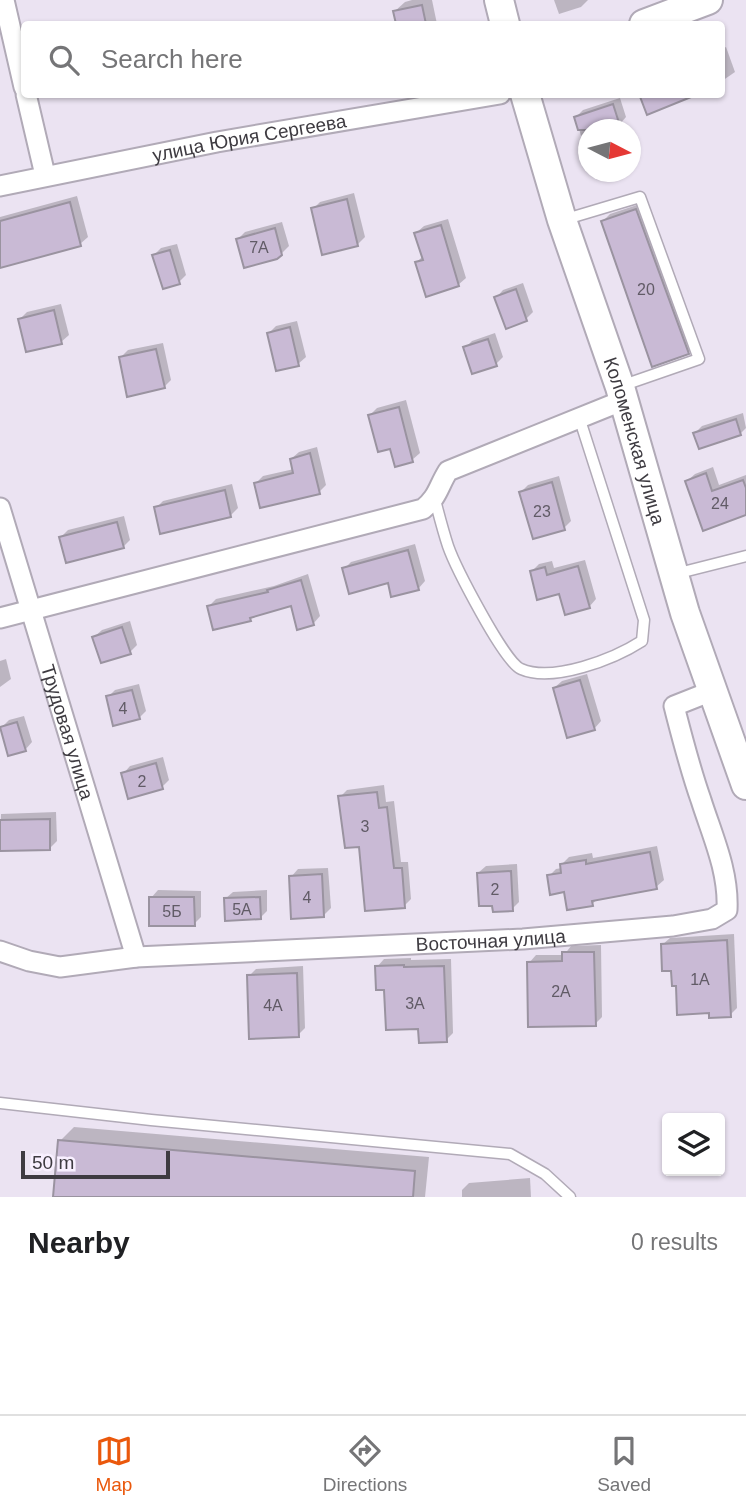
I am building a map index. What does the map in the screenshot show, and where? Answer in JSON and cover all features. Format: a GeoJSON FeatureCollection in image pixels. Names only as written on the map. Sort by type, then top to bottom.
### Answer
{"type":"FeatureCollection","features":[{"type":"Feature","properties":{"kind":"street"},"geometry":{"type":"LineString","coordinates":[[4,0],[21,74]]}},
{"type":"Feature","properties":{"kind":"street"},"geometry":{"type":"LineString","coordinates":[[499,0],[504,21]]}},
{"type":"Feature","properties":{"kind":"street"},"geometry":{"type":"LineString","coordinates":[[652,21],[708,0]]}},
{"type":"Feature","properties":{"kind":"street"},"geometry":{"type":"LineString","coordinates":[[27,98],[45,175]]}},
{"type":"Feature","properties":{"kind":"street","name":"улица Юрия Сергеева"},"geometry":{"type":"LineString","coordinates":[[0,186],[217,142],[476,98]]}},
{"type":"Feature","properties":{"kind":"street","name":"Коломенская улица"},"geometry":{"type":"LineString","coordinates":[[525,98],[562,220],[622,393],[672,575],[746,785]]}},
{"type":"Feature","properties":{"kind":"street"},"geometry":{"type":"LineString","coordinates":[[0,618],[423,509],[435,500],[448,471],[579,417],[622,393]]}},
{"type":"Feature","properties":{"kind":"street","name":"Трудовая улица"},"geometry":{"type":"LineString","coordinates":[[0,508],[136,957]]}},
{"type":"Feature","properties":{"kind":"street","name":"Восточная улица"},"geometry":{"type":"LineString","coordinates":[[0,951],[29,961],[60,967],[136,957],[523,939],[673,926],[712,919],[727,909],[724,869],[699,796],[674,706],[712,691]]}},
{"type":"Feature","properties":{"kind":"lane"},"geometry":{"type":"LineString","coordinates":[[562,220],[640,197],[699,359],[622,393]]}},
{"type":"Feature","properties":{"kind":"lane"},"geometry":{"type":"LineString","coordinates":[[435,500],[449,548],[476,603],[507,655],[519,669],[546,675],[566,672],[628,650],[642,641],[644,620],[579,417]]}},
{"type":"Feature","properties":{"kind":"lane"},"geometry":{"type":"LineString","coordinates":[[672,575],[746,556]]}},
{"type":"Feature","properties":{"kind":"lane"},"geometry":{"type":"LineString","coordinates":[[0,1103],[510,1154],[545,1174],[570,1197]]}},
{"type":"Feature","properties":{"kind":"building"},"geometry":{"type":"Polygon","coordinates":[[[422,5],[425,21],[395,21],[393,11],[422,5]]]}},
{"type":"Feature","properties":{"kind":"building"},"geometry":{"type":"Polygon","coordinates":[[[641,98],[689,98],[647,115],[641,98]]]}},
{"type":"Feature","properties":{"kind":"building"},"geometry":{"type":"Polygon","coordinates":[[[613,104],[618,119],[578,119],[578,130],[574,117],[613,104]]]}},
{"type":"Feature","properties":{"kind":"building"},"geometry":{"type":"Polygon","coordinates":[[[347,199],[358,246],[322,255],[311,208],[347,199]]]}},
{"type":"Feature","properties":{"kind":"building"},"geometry":{"type":"Polygon","coordinates":[[[70,202],[81,246],[0,268],[0,221],[70,202]]]}},
{"type":"Feature","properties":{"kind":"building"},"geometry":{"type":"Polygon","coordinates":[[[636,209],[689,354],[652,367],[601,221],[636,209]]]}},
{"type":"Feature","properties":{"kind":"building"},"geometry":{"type":"Polygon","coordinates":[[[441,225],[459,286],[426,297],[415,262],[423,260],[414,233],[441,225]]]}},
{"type":"Feature","properties":{"kind":"building"},"geometry":{"type":"Polygon","coordinates":[[[275,228],[282,255],[277,259],[244,268],[236,239],[275,228]]]}},
{"type":"Feature","properties":{"kind":"building"},"geometry":{"type":"Polygon","coordinates":[[[170,250],[180,284],[163,289],[152,255],[170,250]]]}},
{"type":"Feature","properties":{"kind":"building"},"geometry":{"type":"Polygon","coordinates":[[[516,289],[527,321],[506,329],[494,297],[516,289]]]}},
{"type":"Feature","properties":{"kind":"building"},"geometry":{"type":"Polygon","coordinates":[[[54,310],[62,344],[26,352],[18,319],[54,310]]]}},
{"type":"Feature","properties":{"kind":"building"},"geometry":{"type":"Polygon","coordinates":[[[290,327],[299,366],[276,371],[267,333],[290,327]]]}},
{"type":"Feature","properties":{"kind":"building"},"geometry":{"type":"Polygon","coordinates":[[[488,339],[497,366],[472,374],[463,347],[488,339]]]}},
{"type":"Feature","properties":{"kind":"building"},"geometry":{"type":"Polygon","coordinates":[[[156,349],[165,388],[127,397],[119,357],[156,349]]]}},
{"type":"Feature","properties":{"kind":"building"},"geometry":{"type":"Polygon","coordinates":[[[399,407],[413,462],[395,467],[390,449],[378,452],[368,415],[399,407]]]}},
{"type":"Feature","properties":{"kind":"building"},"geometry":{"type":"Polygon","coordinates":[[[736,419],[741,435],[699,449],[693,433],[736,419]]]}},
{"type":"Feature","properties":{"kind":"building"},"geometry":{"type":"Polygon","coordinates":[[[310,453],[320,494],[260,508],[254,483],[293,473],[290,459],[310,453]]]}},
{"type":"Feature","properties":{"kind":"building"},"geometry":{"type":"Polygon","coordinates":[[[706,473],[712,491],[743,480],[746,488],[746,515],[703,531],[685,481],[706,473]]]}},
{"type":"Feature","properties":{"kind":"building"},"geometry":{"type":"Polygon","coordinates":[[[552,482],[565,530],[533,539],[519,492],[552,482]]]}},
{"type":"Feature","properties":{"kind":"building"},"geometry":{"type":"Polygon","coordinates":[[[225,490],[231,517],[160,534],[154,507],[225,490]]]}},
{"type":"Feature","properties":{"kind":"building"},"geometry":{"type":"Polygon","coordinates":[[[117,522],[124,548],[66,563],[59,537],[117,522]]]}},
{"type":"Feature","properties":{"kind":"building"},"geometry":{"type":"Polygon","coordinates":[[[408,550],[419,590],[391,597],[388,583],[349,594],[342,568],[408,550]]]}},
{"type":"Feature","properties":{"kind":"building"},"geometry":{"type":"Polygon","coordinates":[[[578,566],[590,608],[565,615],[559,594],[537,600],[530,571],[545,567],[547,575],[578,566]]]}},
{"type":"Feature","properties":{"kind":"building"},"geometry":{"type":"Polygon","coordinates":[[[301,580],[314,625],[297,630],[291,606],[250,618],[251,621],[213,630],[207,606],[268,592],[267,590],[301,580]]]}},
{"type":"Feature","properties":{"kind":"building"},"geometry":{"type":"Polygon","coordinates":[[[122,627],[131,654],[101,663],[92,637],[122,627]]]}},
{"type":"Feature","properties":{"kind":"building"},"geometry":{"type":"Polygon","coordinates":[[[580,680],[595,730],[567,738],[553,688],[580,680]]]}},
{"type":"Feature","properties":{"kind":"building"},"geometry":{"type":"Polygon","coordinates":[[[132,690],[140,719],[113,726],[106,696],[132,690]]]}},
{"type":"Feature","properties":{"kind":"building"},"geometry":{"type":"Polygon","coordinates":[[[17,722],[26,751],[8,756],[0,727],[17,722]]]}},
{"type":"Feature","properties":{"kind":"building"},"geometry":{"type":"Polygon","coordinates":[[[156,763],[163,789],[128,799],[121,773],[156,763]]]}},
{"type":"Feature","properties":{"kind":"building"},"geometry":{"type":"Polygon","coordinates":[[[377,792],[379,808],[387,807],[394,868],[402,868],[405,908],[365,911],[359,847],[345,848],[338,796],[377,792]]]}},
{"type":"Feature","properties":{"kind":"building"},"geometry":{"type":"Polygon","coordinates":[[[50,819],[50,850],[0,851],[0,820],[50,819]]]}},
{"type":"Feature","properties":{"kind":"building"},"geometry":{"type":"Polygon","coordinates":[[[650,852],[657,889],[592,901],[593,906],[567,910],[564,892],[550,895],[547,875],[561,873],[560,864],[586,860],[586,864],[650,852]]]}},
{"type":"Feature","properties":{"kind":"building"},"geometry":{"type":"Polygon","coordinates":[[[511,871],[513,911],[493,912],[492,906],[479,906],[477,873],[511,871]]]}},
{"type":"Feature","properties":{"kind":"building"},"geometry":{"type":"Polygon","coordinates":[[[322,874],[324,917],[291,919],[289,876],[322,874]]]}},
{"type":"Feature","properties":{"kind":"building"},"geometry":{"type":"Polygon","coordinates":[[[149,897],[194,897],[195,926],[149,926],[149,897]]]}},
{"type":"Feature","properties":{"kind":"building"},"geometry":{"type":"Polygon","coordinates":[[[260,897],[261,919],[225,921],[224,898],[260,897]]]}},
{"type":"Feature","properties":{"kind":"building"},"geometry":{"type":"Polygon","coordinates":[[[727,940],[731,1017],[709,1018],[709,1013],[677,1015],[676,986],[672,986],[671,971],[662,971],[661,944],[727,940]]]}},
{"type":"Feature","properties":{"kind":"building"},"geometry":{"type":"Polygon","coordinates":[[[562,952],[594,952],[596,1026],[528,1027],[527,962],[562,961],[562,952]]]}},
{"type":"Feature","properties":{"kind":"building"},"geometry":{"type":"Polygon","coordinates":[[[375,966],[444,966],[447,1042],[419,1043],[418,1029],[386,1030],[384,990],[376,990],[375,966]]]}},
{"type":"Feature","properties":{"kind":"building"},"geometry":{"type":"Polygon","coordinates":[[[297,973],[299,1037],[249,1039],[247,975],[297,973]]]}},
{"type":"Feature","properties":{"kind":"building"},"geometry":{"type":"Polygon","coordinates":[[[58,1140],[415,1171],[413,1197],[53,1197],[58,1140]]]}}]}
